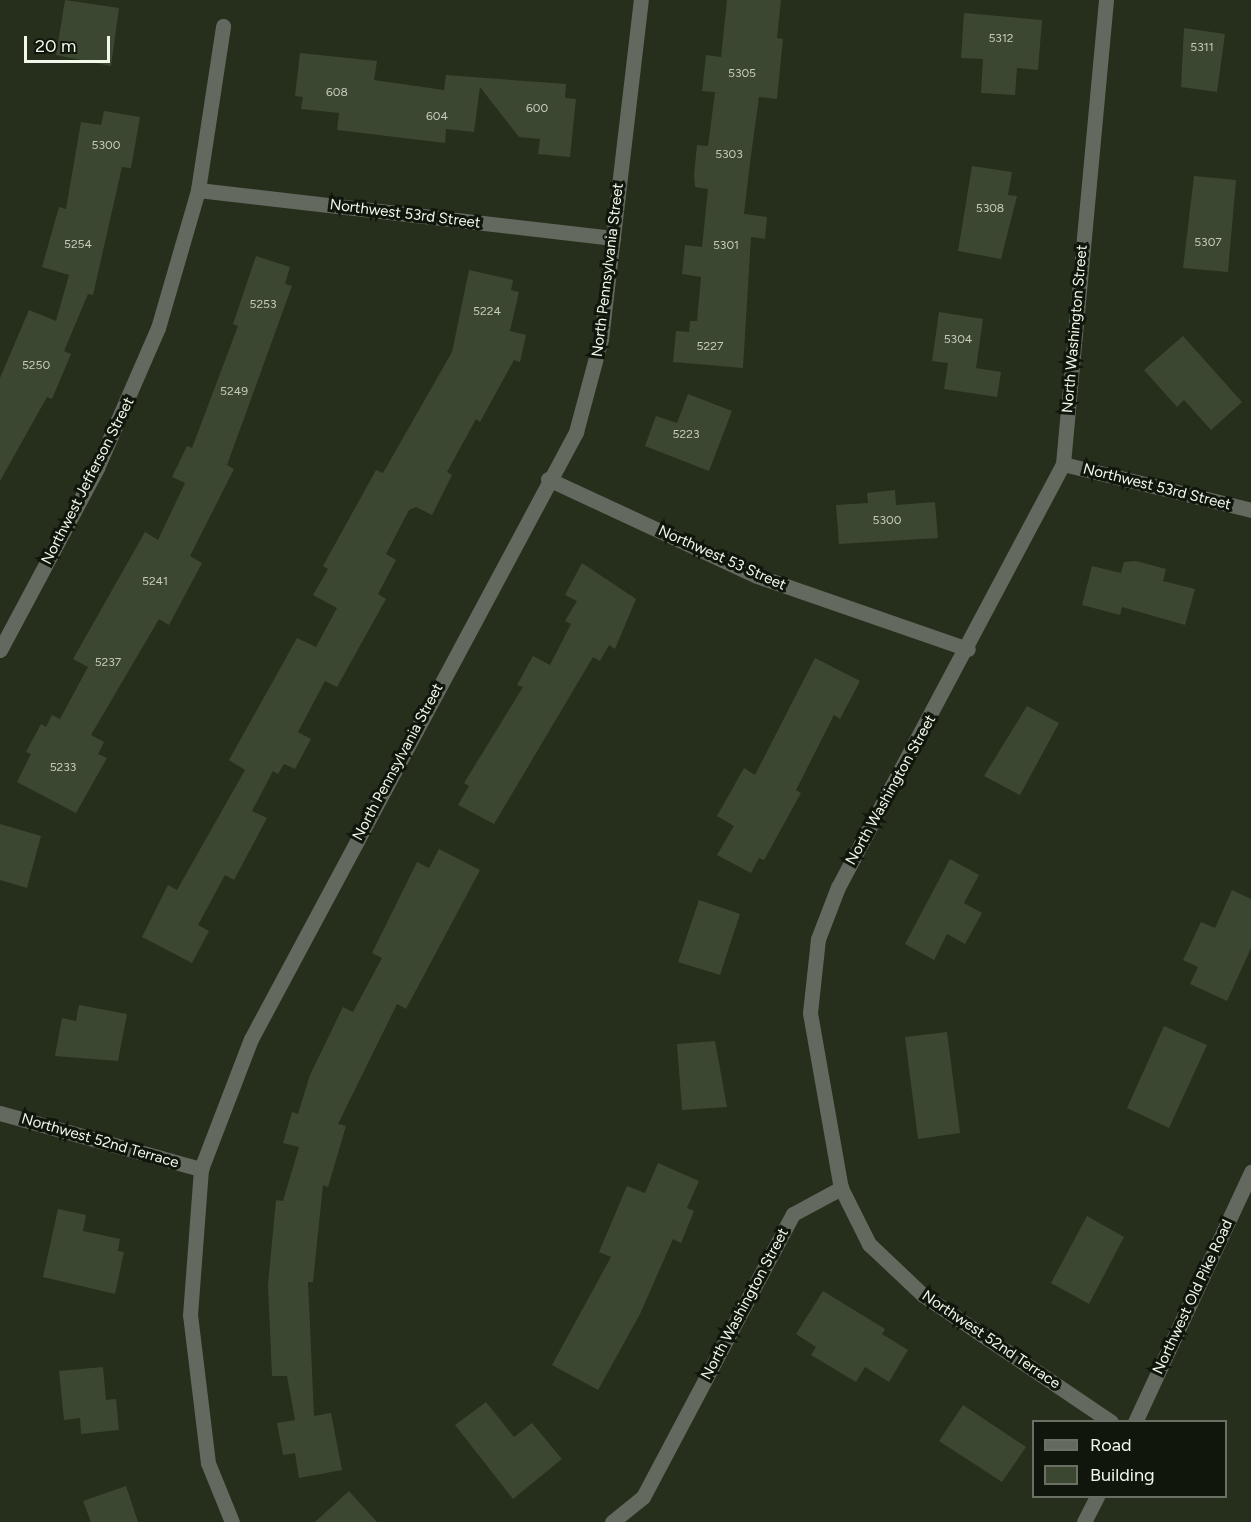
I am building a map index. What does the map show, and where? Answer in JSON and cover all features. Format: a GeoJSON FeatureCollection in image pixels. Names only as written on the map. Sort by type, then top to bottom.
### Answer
{"type":"FeatureCollection","features":[{"type":"Feature","properties":{"kind":"street","name":"North Pennsylvania Street"},"geometry":{"type":"LineString","coordinates":[[232,1522],[208,1463],[190,1315],[201,1169],[251,1039],[548,479],[576,432],[595,374],[640,0]]}},
{"type":"Feature","properties":{"kind":"street","name":"North Washington Street"},"geometry":{"type":"LineString","coordinates":[[612,1522],[643,1497],[793,1214],[841,1188],[812,1041],[812,976],[819,939],[838,887],[968,649],[1063,464],[1106,0]]}},
{"type":"Feature","properties":{"kind":"street","name":"Northwest Jefferson Street"},"geometry":{"type":"LineString","coordinates":[[0,650],[130,399],[158,328],[198,190],[223,26]]}},
{"type":"Feature","properties":{"kind":"street","name":"Northwest 53rd Street"},"geometry":{"type":"LineString","coordinates":[[198,190],[613,238]]}},
{"type":"Feature","properties":{"kind":"street","name":"Northwest 53rd Street"},"geometry":{"type":"LineString","coordinates":[[1063,464],[1251,510]]}},
{"type":"Feature","properties":{"kind":"street","name":"Northwest 53 Street"},"geometry":{"type":"LineString","coordinates":[[548,479],[757,576],[968,649]]}},
{"type":"Feature","properties":{"kind":"street","name":"Northwest 52nd Terrace"},"geometry":{"type":"LineString","coordinates":[[0,1113],[201,1169]]}},
{"type":"Feature","properties":{"kind":"street","name":"Northwest Old Pike Road"},"geometry":{"type":"LineString","coordinates":[[1136,1420],[1251,1172]]}},
{"type":"Feature","properties":{"kind":"street","name":"Northwest 52nd Terrace"},"geometry":{"type":"LineString","coordinates":[[841,1188],[870,1244],[923,1295],[1108,1420]]}},
{"type":"Feature","properties":{"kind":"street"},"geometry":{"type":"LineString","coordinates":[[1084,1522],[1096,1498]]}},
{"type":"Feature","properties":{"kind":"building"},"geometry":{"type":"Polygon","coordinates":[[[65,0],[119,8],[111,66],[56,55],[65,0]]]}},
{"type":"Feature","properties":{"kind":"building"},"geometry":{"type":"Polygon","coordinates":[[[727,0],[781,0],[777,38],[783,39],[777,99],[759,97],[750,163],[744,214],[767,217],[765,239],[751,237],[743,368],[673,362],[676,331],[689,332],[690,321],[697,321],[701,277],[682,274],[685,245],[702,247],[708,189],[695,187],[694,175],[697,145],[708,146],[715,92],[702,91],[706,55],[721,57],[727,0]]]}},
{"type":"Feature","properties":{"kind":"building"},"geometry":{"type":"Polygon","coordinates":[[[964,13],[1042,20],[1038,70],[1017,68],[1015,95],[981,93],[983,59],[961,58],[964,13]]]}},
{"type":"Feature","properties":{"kind":"building"},"geometry":{"type":"Polygon","coordinates":[[[1184,28],[1225,34],[1217,92],[1181,87],[1184,28]]]}},
{"type":"Feature","properties":{"kind":"building"},"geometry":{"type":"Polygon","coordinates":[[[300,53],[377,61],[374,80],[444,90],[446,75],[566,84],[565,98],[576,99],[570,157],[538,154],[540,139],[519,137],[480,87],[474,132],[446,129],[445,143],[337,130],[339,113],[301,109],[303,97],[295,96],[300,53]]]}},
{"type":"Feature","properties":{"kind":"building"},"geometry":{"type":"Polygon","coordinates":[[[104,111],[140,117],[131,168],[122,167],[93,295],[88,294],[64,351],[71,354],[52,399],[47,397],[0,481],[0,378],[29,310],[56,321],[69,275],[42,267],[59,207],[66,209],[81,122],[101,125],[104,111]]]}},
{"type":"Feature","properties":{"kind":"building"},"geometry":{"type":"Polygon","coordinates":[[[972,166],[1012,172],[1008,195],[1017,196],[1001,259],[958,251],[972,166]]]}},
{"type":"Feature","properties":{"kind":"building"},"geometry":{"type":"Polygon","coordinates":[[[1194,176],[1236,180],[1228,272],[1183,268],[1194,176]]]}},
{"type":"Feature","properties":{"kind":"building"},"geometry":{"type":"Polygon","coordinates":[[[256,256],[290,267],[285,284],[292,286],[227,465],[234,469],[190,556],[202,563],[169,625],[159,619],[91,735],[104,742],[98,754],[107,758],[76,813],[17,782],[31,754],[26,752],[41,724],[46,727],[52,715],[60,719],[88,667],[73,659],[145,532],[158,540],[185,483],[172,477],[187,446],[192,448],[238,326],[233,324],[256,256]]]}},
{"type":"Feature","properties":{"kind":"building"},"geometry":{"type":"Polygon","coordinates":[[[469,270],[513,280],[511,290],[519,292],[510,331],[526,335],[520,362],[514,360],[480,422],[476,419],[447,472],[452,475],[432,515],[416,507],[409,510],[386,554],[396,560],[378,594],[386,599],[337,687],[325,681],[298,732],[311,739],[295,769],[284,764],[278,774],[273,771],[252,811],[267,818],[234,880],[225,875],[198,925],[209,931],[192,963],[142,937],[168,885],[177,890],[245,770],[229,760],[297,638],[316,647],[337,608],[313,595],[328,569],[323,566],[376,470],[383,473],[452,352],[469,270]]]}},
{"type":"Feature","properties":{"kind":"building"},"geometry":{"type":"Polygon","coordinates":[[[939,312],[983,319],[976,368],[1001,372],[997,397],[944,389],[948,363],[932,361],[939,312]]]}},
{"type":"Feature","properties":{"kind":"building"},"geometry":{"type":"Polygon","coordinates":[[[1183,336],[1242,402],[1211,430],[1184,400],[1177,407],[1144,370],[1183,336]]]}},
{"type":"Feature","properties":{"kind":"building"},"geometry":{"type":"Polygon","coordinates":[[[688,394],[732,411],[709,471],[645,446],[656,416],[677,423],[688,394]]]}},
{"type":"Feature","properties":{"kind":"building"},"geometry":{"type":"Polygon","coordinates":[[[895,490],[896,505],[935,502],[938,538],[839,544],[836,505],[868,503],[867,493],[895,490]]]}},
{"type":"Feature","properties":{"kind":"building"},"geometry":{"type":"Polygon","coordinates":[[[1136,561],[1166,569],[1163,581],[1195,589],[1185,625],[1122,607],[1120,615],[1082,605],[1092,566],[1121,573],[1124,562],[1136,561]]]}},
{"type":"Feature","properties":{"kind":"building"},"geometry":{"type":"Polygon","coordinates":[[[582,563],[636,599],[615,649],[609,645],[600,661],[593,657],[494,824],[458,805],[469,786],[464,783],[523,687],[517,685],[533,656],[550,665],[571,624],[565,621],[577,601],[565,595],[582,563]]]}},
{"type":"Feature","properties":{"kind":"building"},"geometry":{"type":"Polygon","coordinates":[[[815,658],[860,681],[840,719],[834,715],[796,790],[801,793],[764,860],[759,858],[751,873],[717,855],[734,826],[717,816],[744,768],[755,775],[815,658]]]}},
{"type":"Feature","properties":{"kind":"building"},"geometry":{"type":"Polygon","coordinates":[[[1027,706],[1059,723],[1020,795],[984,776],[1027,706]]]}},
{"type":"Feature","properties":{"kind":"building"},"geometry":{"type":"Polygon","coordinates":[[[0,824],[41,836],[27,888],[0,880],[0,824]]]}},
{"type":"Feature","properties":{"kind":"building"},"geometry":{"type":"Polygon","coordinates":[[[439,849],[480,870],[406,1009],[397,1004],[338,1124],[346,1126],[328,1187],[323,1185],[313,1282],[308,1282],[314,1416],[331,1413],[342,1470],[299,1478],[295,1453],[283,1455],[277,1423],[295,1420],[287,1376],[272,1376],[268,1285],[276,1200],[283,1201],[299,1147],[283,1143],[292,1112],[298,1114],[310,1075],[343,1007],[353,1012],[382,958],[372,953],[417,862],[429,868],[439,849]]]}},
{"type":"Feature","properties":{"kind":"building"},"geometry":{"type":"Polygon","coordinates":[[[950,859],[979,875],[964,903],[982,913],[965,944],[947,934],[934,960],[905,944],[950,859]]]}},
{"type":"Feature","properties":{"kind":"building"},"geometry":{"type":"Polygon","coordinates":[[[1232,890],[1251,899],[1251,948],[1227,1001],[1190,984],[1198,967],[1183,960],[1201,922],[1215,928],[1232,890]]]}},
{"type":"Feature","properties":{"kind":"building"},"geometry":{"type":"Polygon","coordinates":[[[699,900],[740,914],[720,975],[678,962],[699,900]]]}},
{"type":"Feature","properties":{"kind":"building"},"geometry":{"type":"Polygon","coordinates":[[[79,1005],[127,1014],[118,1061],[55,1056],[62,1018],[76,1021],[79,1005]]]}},
{"type":"Feature","properties":{"kind":"building"},"geometry":{"type":"Polygon","coordinates":[[[1164,1026],[1207,1045],[1169,1128],[1127,1108],[1164,1026]]]}},
{"type":"Feature","properties":{"kind":"building"},"geometry":{"type":"Polygon","coordinates":[[[947,1032],[960,1133],[918,1139],[905,1037],[947,1032]]]}},
{"type":"Feature","properties":{"kind":"building"},"geometry":{"type":"Polygon","coordinates":[[[715,1041],[727,1107],[682,1110],[677,1044],[715,1041]]]}},
{"type":"Feature","properties":{"kind":"building"},"geometry":{"type":"Polygon","coordinates":[[[658,1163],[699,1181],[687,1208],[694,1211],[681,1243],[673,1239],[640,1314],[598,1390],[552,1365],[611,1257],[599,1252],[627,1186],[645,1193],[658,1163]]]}},
{"type":"Feature","properties":{"kind":"building"},"geometry":{"type":"Polygon","coordinates":[[[58,1209],[86,1215],[83,1231],[120,1239],[118,1251],[124,1252],[115,1294],[43,1277],[58,1209]]]}},
{"type":"Feature","properties":{"kind":"building"},"geometry":{"type":"Polygon","coordinates":[[[1087,1216],[1124,1237],[1089,1304],[1051,1283],[1087,1216]]]}},
{"type":"Feature","properties":{"kind":"building"},"geometry":{"type":"Polygon","coordinates":[[[823,1291],[885,1329],[882,1334],[908,1350],[889,1382],[865,1367],[856,1382],[811,1355],[816,1347],[796,1334],[823,1291]]]}},
{"type":"Feature","properties":{"kind":"building"},"geometry":{"type":"Polygon","coordinates":[[[103,1367],[106,1400],[116,1399],[119,1430],[81,1434],[80,1418],[64,1420],[59,1371],[103,1367]]]}},
{"type":"Feature","properties":{"kind":"building"},"geometry":{"type":"Polygon","coordinates":[[[486,1402],[514,1437],[532,1423],[562,1459],[513,1499],[455,1425],[486,1402]]]}},
{"type":"Feature","properties":{"kind":"building"},"geometry":{"type":"Polygon","coordinates":[[[963,1405],[1026,1447],[1002,1482],[939,1441],[963,1405]]]}},
{"type":"Feature","properties":{"kind":"building"},"geometry":{"type":"Polygon","coordinates":[[[126,1486],[138,1522],[91,1522],[83,1501],[126,1486]]]}},
{"type":"Feature","properties":{"kind":"building"},"geometry":{"type":"Polygon","coordinates":[[[349,1491],[377,1522],[315,1522],[349,1491]]]}}]}
